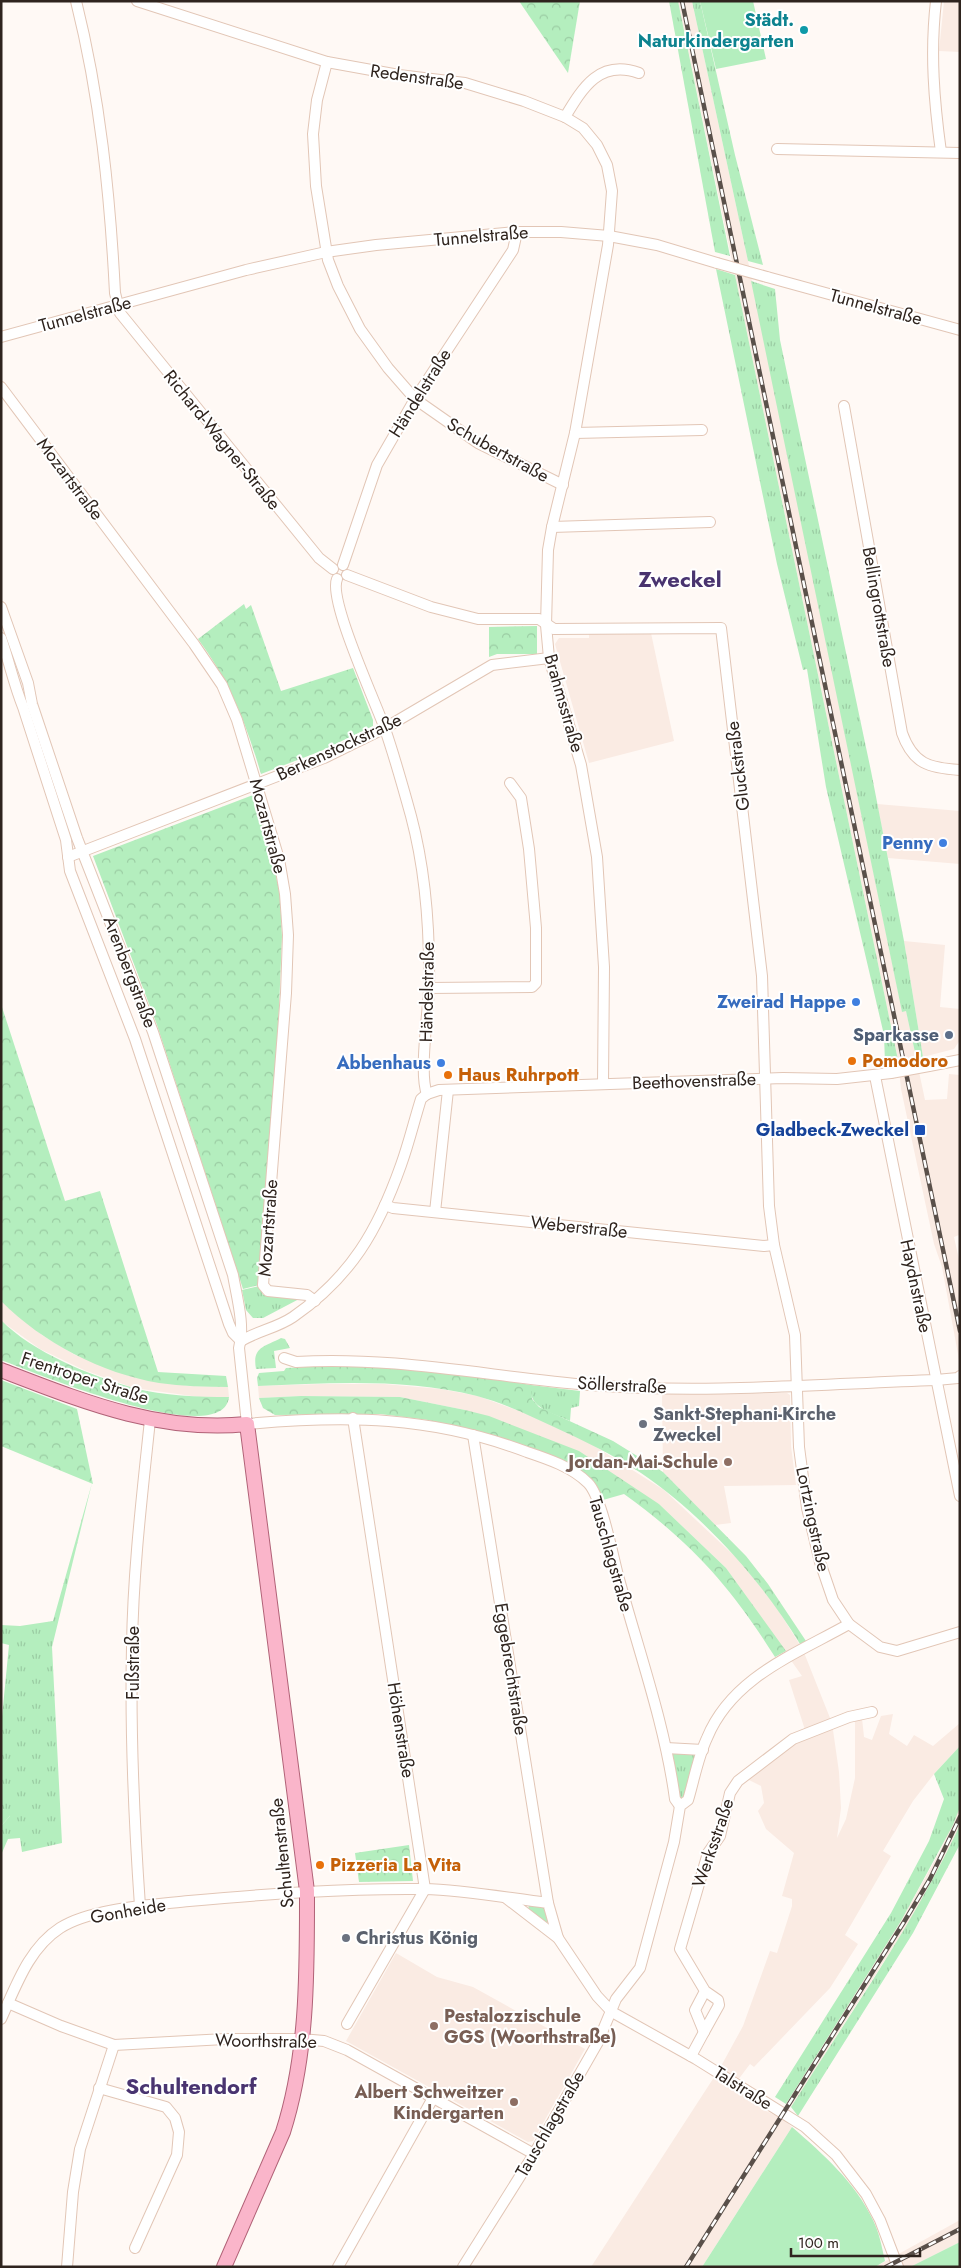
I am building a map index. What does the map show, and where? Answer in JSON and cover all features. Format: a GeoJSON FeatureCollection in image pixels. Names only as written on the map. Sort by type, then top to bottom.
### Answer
{"type":"FeatureCollection","features":[{"type":"Feature","properties":{"kind":"main road","name":"Frentroper Straße"},"geometry":{"type":"LineString","coordinates":[[1,1370],[149,1426],[248,1424]]}},
{"type":"Feature","properties":{"kind":"main road","name":"Schultenstraße"},"geometry":{"type":"LineString","coordinates":[[224,2267],[283,2132],[294,2090],[302,2039],[307,1968],[307,1891],[248,1424]]}},
{"type":"Feature","properties":{"kind":"street"},"geometry":{"type":"LineString","coordinates":[[76,1],[91,65],[104,147],[117,305]]}},
{"type":"Feature","properties":{"kind":"street","name":"Redenstraße"},"geometry":{"type":"LineString","coordinates":[[137,1],[327,62],[481,87],[565,117],[583,128],[597,144],[607,165],[612,191],[609,236]]}},
{"type":"Feature","properties":{"kind":"street"},"geometry":{"type":"LineString","coordinates":[[936,1],[933,90],[941,152]]}},
{"type":"Feature","properties":{"kind":"street","name":"Schubertstraße"},"geometry":{"type":"LineString","coordinates":[[327,62],[317,100],[313,134],[316,186],[326,252],[338,286],[360,329],[388,368],[415,399],[478,443],[563,485]]}},
{"type":"Feature","properties":{"kind":"street"},"geometry":{"type":"LineString","coordinates":[[565,117],[585,88],[602,73],[613,68],[626,68],[639,73]]}},
{"type":"Feature","properties":{"kind":"street"},"geometry":{"type":"LineString","coordinates":[[777,149],[960,152]]}},
{"type":"Feature","properties":{"kind":"street","name":"Tunnelstraße"},"geometry":{"type":"LineString","coordinates":[[1,337],[246,270],[326,252],[517,232],[561,232],[609,236],[657,245],[960,330]]}},
{"type":"Feature","properties":{"kind":"street","name":"Händelstraße"},"geometry":{"type":"LineString","coordinates":[[343,565],[377,466],[415,399],[513,250],[517,232]]}},
{"type":"Feature","properties":{"kind":"street","name":"Brahmsstraße"},"geometry":{"type":"LineString","coordinates":[[603,1084],[604,967],[598,857],[581,764],[549,658],[546,625],[548,550],[575,433],[609,236]]}},
{"type":"Feature","properties":{"kind":"street","name":"Richard-Wagner-Straße"},"geometry":{"type":"LineString","coordinates":[[117,305],[123,319],[319,558],[333,569],[333,575],[337,579]]}},
{"type":"Feature","properties":{"kind":"street","name":"Mozartstraße"},"geometry":{"type":"LineString","coordinates":[[1,387],[194,644],[222,685],[237,720],[258,784],[279,859],[285,894],[288,935],[285,1002],[263,1285],[268,1291],[307,1295],[315,1301]]}},
{"type":"Feature","properties":{"kind":"street","name":"Bellingrottstraße"},"geometry":{"type":"LineString","coordinates":[[844,406],[902,733],[910,752],[920,761],[935,768],[960,770]]}},
{"type":"Feature","properties":{"kind":"street"},"geometry":{"type":"LineString","coordinates":[[575,433],[702,430]]}},
{"type":"Feature","properties":{"kind":"street"},"geometry":{"type":"LineString","coordinates":[[552,527],[710,522]]}},
{"type":"Feature","properties":{"kind":"street"},"geometry":{"type":"LineString","coordinates":[[333,569],[337,565],[343,565],[348,569],[347,576],[343,580],[337,579]]}},
{"type":"Feature","properties":{"kind":"street"},"geometry":{"type":"LineString","coordinates":[[347,576],[431,607],[478,619],[540,619],[546,625]]}},
{"type":"Feature","properties":{"kind":"street","name":"Händelstraße"},"geometry":{"type":"LineString","coordinates":[[337,579],[336,595],[342,616],[385,728],[401,778],[422,864],[428,920],[429,988],[423,1082],[427,1094]]}},
{"type":"Feature","properties":{"kind":"street","name":"Arenbergstraße"},"geometry":{"type":"LineString","coordinates":[[1,608],[83,852],[153,1032],[233,1275],[248,1424]]}},
{"type":"Feature","properties":{"kind":"street","name":"Gluckstraße"},"geometry":{"type":"LineString","coordinates":[[546,625],[554,628],[721,628],[762,976],[764,1080]]}},
{"type":"Feature","properties":{"kind":"street","name":"Arenbergstraße"},"geometry":{"type":"LineString","coordinates":[[1,638],[11,668],[14,687],[23,707],[66,840],[70,871],[138,1048],[229,1324],[233,1333],[241,1341]]}},
{"type":"Feature","properties":{"kind":"street","name":"Berkenstockstraße"},"geometry":{"type":"LineString","coordinates":[[68,857],[324,758],[385,728],[492,664],[549,658]]}},
{"type":"Feature","properties":{"kind":"street"},"geometry":{"type":"LineString","coordinates":[[429,988],[532,987],[536,984],[536,928],[529,850],[521,798],[510,783]]}},
{"type":"Feature","properties":{"kind":"street","name":"Beethovenstraße"},"geometry":{"type":"LineString","coordinates":[[427,1094],[448,1090],[875,1076],[960,1060]]}},
{"type":"Feature","properties":{"kind":"street","name":"Haydnstraße"},"geometry":{"type":"LineString","coordinates":[[875,1076],[960,1496]]}},
{"type":"Feature","properties":{"kind":"street","name":"Lortzingstraße"},"geometry":{"type":"LineString","coordinates":[[764,1080],[766,1167],[774,1245],[795,1335],[799,1447],[808,1508],[820,1562],[831,1592],[849,1624],[868,1639],[887,1650],[897,1651],[960,1632]]}},
{"type":"Feature","properties":{"kind":"street"},"geometry":{"type":"LineString","coordinates":[[435,1212],[448,1090]]}},
{"type":"Feature","properties":{"kind":"street"},"geometry":{"type":"LineString","coordinates":[[241,1341],[291,1319],[315,1301],[356,1260],[385,1205],[401,1167],[421,1099],[427,1094]]}},
{"type":"Feature","properties":{"kind":"street","name":"Weberstraße"},"geometry":{"type":"LineString","coordinates":[[385,1205],[393,1208],[764,1246],[774,1245]]}},
{"type":"Feature","properties":{"kind":"street","name":"Söllerstraße"},"geometry":{"type":"LineString","coordinates":[[284,1358],[296,1362],[383,1361],[625,1387],[936,1380],[958,1378],[960,1376]]}},
{"type":"Feature","properties":{"kind":"street","name":"Tauschlagstraße"},"geometry":{"type":"LineString","coordinates":[[248,1424],[354,1418],[432,1425],[473,1435],[546,1459],[578,1474],[592,1488],[666,1748],[675,1799],[680,1806]]}},
{"type":"Feature","properties":{"kind":"street","name":"Höhenstraße"},"geometry":{"type":"LineString","coordinates":[[354,1418],[425,1889]]}},
{"type":"Feature","properties":{"kind":"street","name":"Fußstraße"},"geometry":{"type":"LineString","coordinates":[[140,1906],[135,1837],[132,1647],[136,1555],[149,1426]]}},
{"type":"Feature","properties":{"kind":"street","name":"Eggebrechtstraße"},"geometry":{"type":"LineString","coordinates":[[473,1435],[548,1903]]}},
{"type":"Feature","properties":{"kind":"street","name":"Tauschlagstraße"},"geometry":{"type":"LineString","coordinates":[[463,2267],[534,2154],[598,2042],[616,2000],[640,1968],[674,1842],[680,1806],[688,1800],[703,1750],[718,1716],[731,1697],[746,1683],[849,1624]]}},
{"type":"Feature","properties":{"kind":"street","name":"Werksstraße"},"geometry":{"type":"LineString","coordinates":[[691,2056],[719,2005],[718,2000],[704,1991],[680,1949],[708,1853],[720,1836],[730,1793],[738,1781],[793,1739],[849,1717],[872,1712]]}},
{"type":"Feature","properties":{"kind":"street"},"geometry":{"type":"LineString","coordinates":[[666,1748],[703,1750]]}},
{"type":"Feature","properties":{"kind":"street"},"geometry":{"type":"LineString","coordinates":[[347,2024],[425,1889]]}},
{"type":"Feature","properties":{"kind":"street"},"geometry":{"type":"LineString","coordinates":[[307,1891],[425,1889],[548,1903]]}},
{"type":"Feature","properties":{"kind":"street","name":"Gonheide"},"geometry":{"type":"LineString","coordinates":[[1,2019],[33,1954],[58,1929],[74,1921],[140,1906],[307,1891]]}},
{"type":"Feature","properties":{"kind":"street","name":"Talstraße"},"geometry":{"type":"LineString","coordinates":[[505,1898],[558,1938]]}},
{"type":"Feature","properties":{"kind":"street","name":"Talstraße"},"geometry":{"type":"LineString","coordinates":[[548,1903],[558,1938],[597,1996],[612,2012],[691,2056],[806,2127],[836,2155],[866,2194],[880,2220],[898,2267]]}},
{"type":"Feature","properties":{"kind":"street"},"geometry":{"type":"LineString","coordinates":[[704,1991],[695,2010],[704,2032]]}},
{"type":"Feature","properties":{"kind":"street","name":"Woorthstraße"},"geometry":{"type":"LineString","coordinates":[[10,2000],[60,2026],[114,2045],[225,2039],[302,2039],[324,2041],[348,2050],[534,2154]]}},
{"type":"Feature","properties":{"kind":"street"},"geometry":{"type":"LineString","coordinates":[[67,2267],[73,2192],[80,2149],[114,2045]]}},
{"type":"Feature","properties":{"kind":"street"},"geometry":{"type":"LineString","coordinates":[[99,2088],[166,2108],[175,2118],[179,2132],[177,2155],[135,2248]]}},
{"type":"Feature","properties":{"kind":"street"},"geometry":{"type":"LineString","coordinates":[[338,2267],[432,2098]]}},
{"type":"Feature","properties":{"kind":"shaded area"},"geometry":{"type":"Polygon","coordinates":[[[678,1],[692,1],[748,261],[902,1011],[906,1010],[925,1100],[947,1099],[949,1074],[960,1075],[959,1235],[954,1237],[960,1264],[960,1365],[942,1267],[934,1244],[901,1089],[898,1060],[678,1]]]}},
{"type":"Feature","properties":{"kind":"shaded area"},"geometry":{"type":"Polygon","coordinates":[[[944,1],[960,1],[960,52],[939,51],[944,1]]]}},
{"type":"Feature","properties":{"kind":"shaded area"},"geometry":{"type":"Polygon","coordinates":[[[589,633],[651,633],[674,741],[589,763],[555,644],[559,638],[589,638],[589,633]]]}},
{"type":"Feature","properties":{"kind":"shaded area"},"geometry":{"type":"Polygon","coordinates":[[[877,804],[960,811],[960,864],[888,858],[877,804]]]}},
{"type":"Feature","properties":{"kind":"shaded area"},"geometry":{"type":"Polygon","coordinates":[[[904,941],[945,945],[940,1007],[960,1009],[960,1040],[954,1049],[923,1057],[904,941]]]}},
{"type":"Feature","properties":{"kind":"shaded area"},"geometry":{"type":"Polygon","coordinates":[[[1,1301],[42,1335],[75,1355],[187,1386],[228,1387],[229,1397],[199,1397],[134,1388],[84,1370],[40,1349],[4,1323],[1,1320],[1,1301]]]}},
{"type":"Feature","properties":{"kind":"shaded area"},"geometry":{"type":"Polygon","coordinates":[[[384,1384],[441,1389],[478,1396],[530,1415],[593,1445],[664,1490],[742,1563],[777,1608],[803,1650],[832,1723],[839,1772],[841,1808],[837,1838],[846,1819],[855,1778],[855,1719],[862,1718],[864,1737],[872,1740],[881,1716],[893,1714],[889,1734],[907,1746],[914,1735],[933,1746],[960,1723],[960,1746],[934,1774],[913,1801],[883,1851],[891,1856],[845,1935],[858,1944],[830,1988],[754,2067],[750,2064],[732,2088],[762,2109],[783,2119],[792,2127],[702,2267],[591,2267],[720,2068],[743,2026],[770,1951],[777,1953],[792,1906],[792,1899],[782,1896],[794,1853],[766,1829],[758,1811],[764,1803],[761,1786],[745,1778],[806,1733],[789,1680],[802,1676],[726,1568],[659,1504],[465,1410],[400,1397],[301,1396],[259,1398],[258,1386],[384,1384]]]}},
{"type":"Feature","properties":{"kind":"shaded area","name":"Jordan-Mai-Schule"},"geometry":{"type":"Polygon","coordinates":[[[787,1393],[790,1395],[791,1446],[796,1485],[724,1486],[731,1523],[715,1525],[663,1472],[662,1394],[787,1393]]]}},
{"type":"Feature","properties":{"kind":"shaded area"},"geometry":{"type":"Polygon","coordinates":[[[960,1807],[960,1825],[933,1880],[908,1924],[791,2107],[786,2104],[901,1921],[940,1851],[960,1807]]]}},
{"type":"Feature","properties":{"kind":"shaded area","name":"Pestalozzischule GGS (Woorthstraße)"},"geometry":{"type":"Polygon","coordinates":[[[396,1953],[437,1977],[473,1987],[585,2049],[533,2141],[528,2142],[346,2041],[396,1953]]]}},
{"type":"Feature","properties":{"kind":"shaded area"},"geometry":{"type":"Polygon","coordinates":[[[960,2220],[960,2242],[910,2267],[875,2267],[960,2220]]]}},
{"type":"Feature","properties":{"kind":"green space"},"geometry":{"type":"Polygon","coordinates":[[[519,1],[580,1],[568,73],[519,1]]]}},
{"type":"Feature","properties":{"kind":"green space"},"geometry":{"type":"Polygon","coordinates":[[[669,1],[678,1],[730,256],[715,252],[669,1]]]}},
{"type":"Feature","properties":{"kind":"green space"},"geometry":{"type":"Polygon","coordinates":[[[692,1],[700,1],[735,155],[763,265],[748,261],[692,1]]]}},
{"type":"Feature","properties":{"kind":"green space"},"geometry":{"type":"Polygon","coordinates":[[[700,1],[753,1],[766,59],[716,69],[700,1]]]}},
{"type":"Feature","properties":{"kind":"green space"},"geometry":{"type":"Polygon","coordinates":[[[716,269],[735,275],[898,1060],[885,1063],[884,1035],[826,787],[807,669],[803,670],[777,564],[716,269]]]}},
{"type":"Feature","properties":{"kind":"green space"},"geometry":{"type":"Polygon","coordinates":[[[751,281],[775,289],[780,340],[871,771],[904,941],[923,1057],[916,1057],[906,1011],[902,1012],[751,281]]]}},
{"type":"Feature","properties":{"kind":"green space"},"geometry":{"type":"Polygon","coordinates":[[[244,604],[246,609],[251,605],[281,691],[353,668],[373,720],[373,726],[321,751],[261,774],[236,704],[219,671],[198,639],[244,604]]]}},
{"type":"Feature","properties":{"kind":"green space"},"geometry":{"type":"Polygon","coordinates":[[[537,626],[537,654],[497,654],[489,657],[489,627],[537,626]]]}},
{"type":"Feature","properties":{"kind":"green space"},"geometry":{"type":"Polygon","coordinates":[[[253,795],[273,862],[280,895],[282,937],[276,1080],[259,1285],[243,1289],[157,1025],[93,856],[253,795]]]}},
{"type":"Feature","properties":{"kind":"green space"},"geometry":{"type":"Polygon","coordinates":[[[1,1004],[65,1201],[100,1191],[158,1372],[226,1376],[228,1387],[159,1383],[116,1372],[95,1364],[54,1343],[17,1316],[1,1301],[1,1004]]]}},
{"type":"Feature","properties":{"kind":"green space"},"geometry":{"type":"Polygon","coordinates":[[[259,1286],[263,1295],[301,1298],[263,1318],[253,1318],[246,1310],[242,1290],[259,1286]]]}},
{"type":"Feature","properties":{"kind":"green space"},"geometry":{"type":"Polygon","coordinates":[[[1,1320],[14,1332],[45,1352],[99,1377],[145,1391],[193,1396],[229,1397],[219,1412],[195,1416],[162,1412],[85,1391],[1,1360],[1,1320]]]}},
{"type":"Feature","properties":{"kind":"green space"},"geometry":{"type":"Polygon","coordinates":[[[281,1338],[285,1339],[290,1348],[274,1351],[276,1368],[256,1369],[255,1362],[258,1352],[281,1338]]]}},
{"type":"Feature","properties":{"kind":"green space"},"geometry":{"type":"Polygon","coordinates":[[[345,1365],[457,1373],[531,1385],[532,1399],[539,1407],[613,1441],[663,1472],[746,1556],[768,1584],[806,1641],[800,1644],[768,1596],[749,1573],[729,1550],[686,1508],[631,1466],[535,1418],[477,1396],[423,1386],[368,1383],[258,1386],[257,1378],[259,1373],[284,1371],[286,1368],[345,1365]]]}},
{"type":"Feature","properties":{"kind":"green space"},"geometry":{"type":"Polygon","coordinates":[[[1,1380],[77,1409],[93,1484],[1,1446],[1,1380]]]}},
{"type":"Feature","properties":{"kind":"green space"},"geometry":{"type":"Polygon","coordinates":[[[531,1385],[580,1391],[579,1406],[571,1408],[570,1421],[543,1409],[537,1404],[531,1393],[531,1385]]]}},
{"type":"Feature","properties":{"kind":"green space"},"geometry":{"type":"Polygon","coordinates":[[[301,1396],[400,1397],[489,1416],[579,1451],[659,1504],[726,1568],[786,1651],[775,1657],[742,1609],[708,1568],[670,1530],[624,1494],[603,1500],[597,1486],[582,1472],[516,1443],[467,1429],[428,1420],[380,1414],[275,1415],[263,1408],[259,1398],[301,1396]]]}},
{"type":"Feature","properties":{"kind":"green space"},"geometry":{"type":"Polygon","coordinates":[[[92,1483],[52,1647],[62,1843],[22,1852],[20,1838],[8,1839],[1,1855],[1,1826],[10,1816],[4,1809],[1,1811],[1,1727],[9,1645],[1,1643],[1,1625],[20,1626],[53,1621],[92,1483]]]}},
{"type":"Feature","properties":{"kind":"green space"},"geometry":{"type":"Polygon","coordinates":[[[960,1746],[960,1807],[953,1825],[901,1921],[786,2104],[775,2097],[891,1913],[929,1841],[944,1799],[934,1774],[960,1746]]]}},
{"type":"Feature","properties":{"kind":"green space"},"geometry":{"type":"Polygon","coordinates":[[[673,1752],[696,1754],[685,1797],[682,1799],[679,1797],[673,1752]]]}},
{"type":"Feature","properties":{"kind":"green space"},"geometry":{"type":"Polygon","coordinates":[[[4,1809],[9,1810],[10,1816],[1,1826],[1,1811],[4,1809]]]}},
{"type":"Feature","properties":{"kind":"green space"},"geometry":{"type":"Polygon","coordinates":[[[960,1825],[960,1844],[913,1933],[798,2116],[791,2107],[902,1933],[942,1862],[960,1825]]]}},
{"type":"Feature","properties":{"kind":"green space"},"geometry":{"type":"Polygon","coordinates":[[[409,1845],[413,1881],[359,1882],[355,1853],[409,1845]]]}},
{"type":"Feature","properties":{"kind":"green space"},"geometry":{"type":"Polygon","coordinates":[[[529,1905],[544,1908],[548,1922],[545,1922],[528,1910],[529,1905]]]}},
{"type":"Feature","properties":{"kind":"green space"},"geometry":{"type":"Polygon","coordinates":[[[792,2127],[827,2158],[857,2193],[875,2225],[885,2261],[875,2267],[702,2267],[792,2127]]]}},
{"type":"Feature","properties":{"kind":"green space"},"geometry":{"type":"Polygon","coordinates":[[[960,2242],[960,2267],[910,2267],[960,2242]]]}},
{"type":"Feature","properties":{"kind":"railway"},"geometry":{"type":"LineString","coordinates":[[682,1],[960,1331]]}},
{"type":"Feature","properties":{"kind":"railway"},"geometry":{"type":"LineString","coordinates":[[686,2267],[904,1922],[930,1879],[960,1817]]}},
{"type":"Feature","properties":{"kind":"railway"},"geometry":{"type":"LineString","coordinates":[[886,2267],[960,2229]]}},
{"type":"Feature","properties":{"kind":"place","name":"Städt. Naturkindergarten"},"geometry":{"type":"Point","coordinates":[804,30]}},
{"type":"Feature","properties":{"kind":"place","name":"Penny"},"geometry":{"type":"Point","coordinates":[943,843]}},
{"type":"Feature","properties":{"kind":"place","name":"Zweirad Happe"},"geometry":{"type":"Point","coordinates":[856,1002]}},
{"type":"Feature","properties":{"kind":"place","name":"Sparkasse"},"geometry":{"type":"Point","coordinates":[949,1035]}},
{"type":"Feature","properties":{"kind":"place","name":"Pomodoro"},"geometry":{"type":"Point","coordinates":[852,1061]}},
{"type":"Feature","properties":{"kind":"place","name":"Abbenhaus"},"geometry":{"type":"Point","coordinates":[441,1063]}},
{"type":"Feature","properties":{"kind":"place","name":"Haus Ruhrpott"},"geometry":{"type":"Point","coordinates":[448,1075]}},
{"type":"Feature","properties":{"kind":"place","name":"Gladbeck-Zweckel"},"geometry":{"type":"Point","coordinates":[920,1130]}},
{"type":"Feature","properties":{"kind":"place","name":"Sankt-Stephani-Kirche Zweckel"},"geometry":{"type":"Point","coordinates":[643,1424]}},
{"type":"Feature","properties":{"kind":"place","name":"Jordan-Mai-Schule"},"geometry":{"type":"Point","coordinates":[728,1462]}},
{"type":"Feature","properties":{"kind":"place","name":"Pizzeria La Vita"},"geometry":{"type":"Point","coordinates":[320,1865]}},
{"type":"Feature","properties":{"kind":"place","name":"Christus König"},"geometry":{"type":"Point","coordinates":[346,1938]}},
{"type":"Feature","properties":{"kind":"place","name":"Pestalozzischule GGS (Woorthstraße)"},"geometry":{"type":"Point","coordinates":[434,2026]}},
{"type":"Feature","properties":{"kind":"place","name":"Albert Schweitzer Kindergarten"},"geometry":{"type":"Point","coordinates":[514,2102]}},
{"type":"Feature","properties":{"kind":"district","name":"Zweckel"},"geometry":{"type":"Point","coordinates":[680,579]}},
{"type":"Feature","properties":{"kind":"district","name":"Schultendorf"},"geometry":{"type":"Point","coordinates":[191,2086]}}]}
